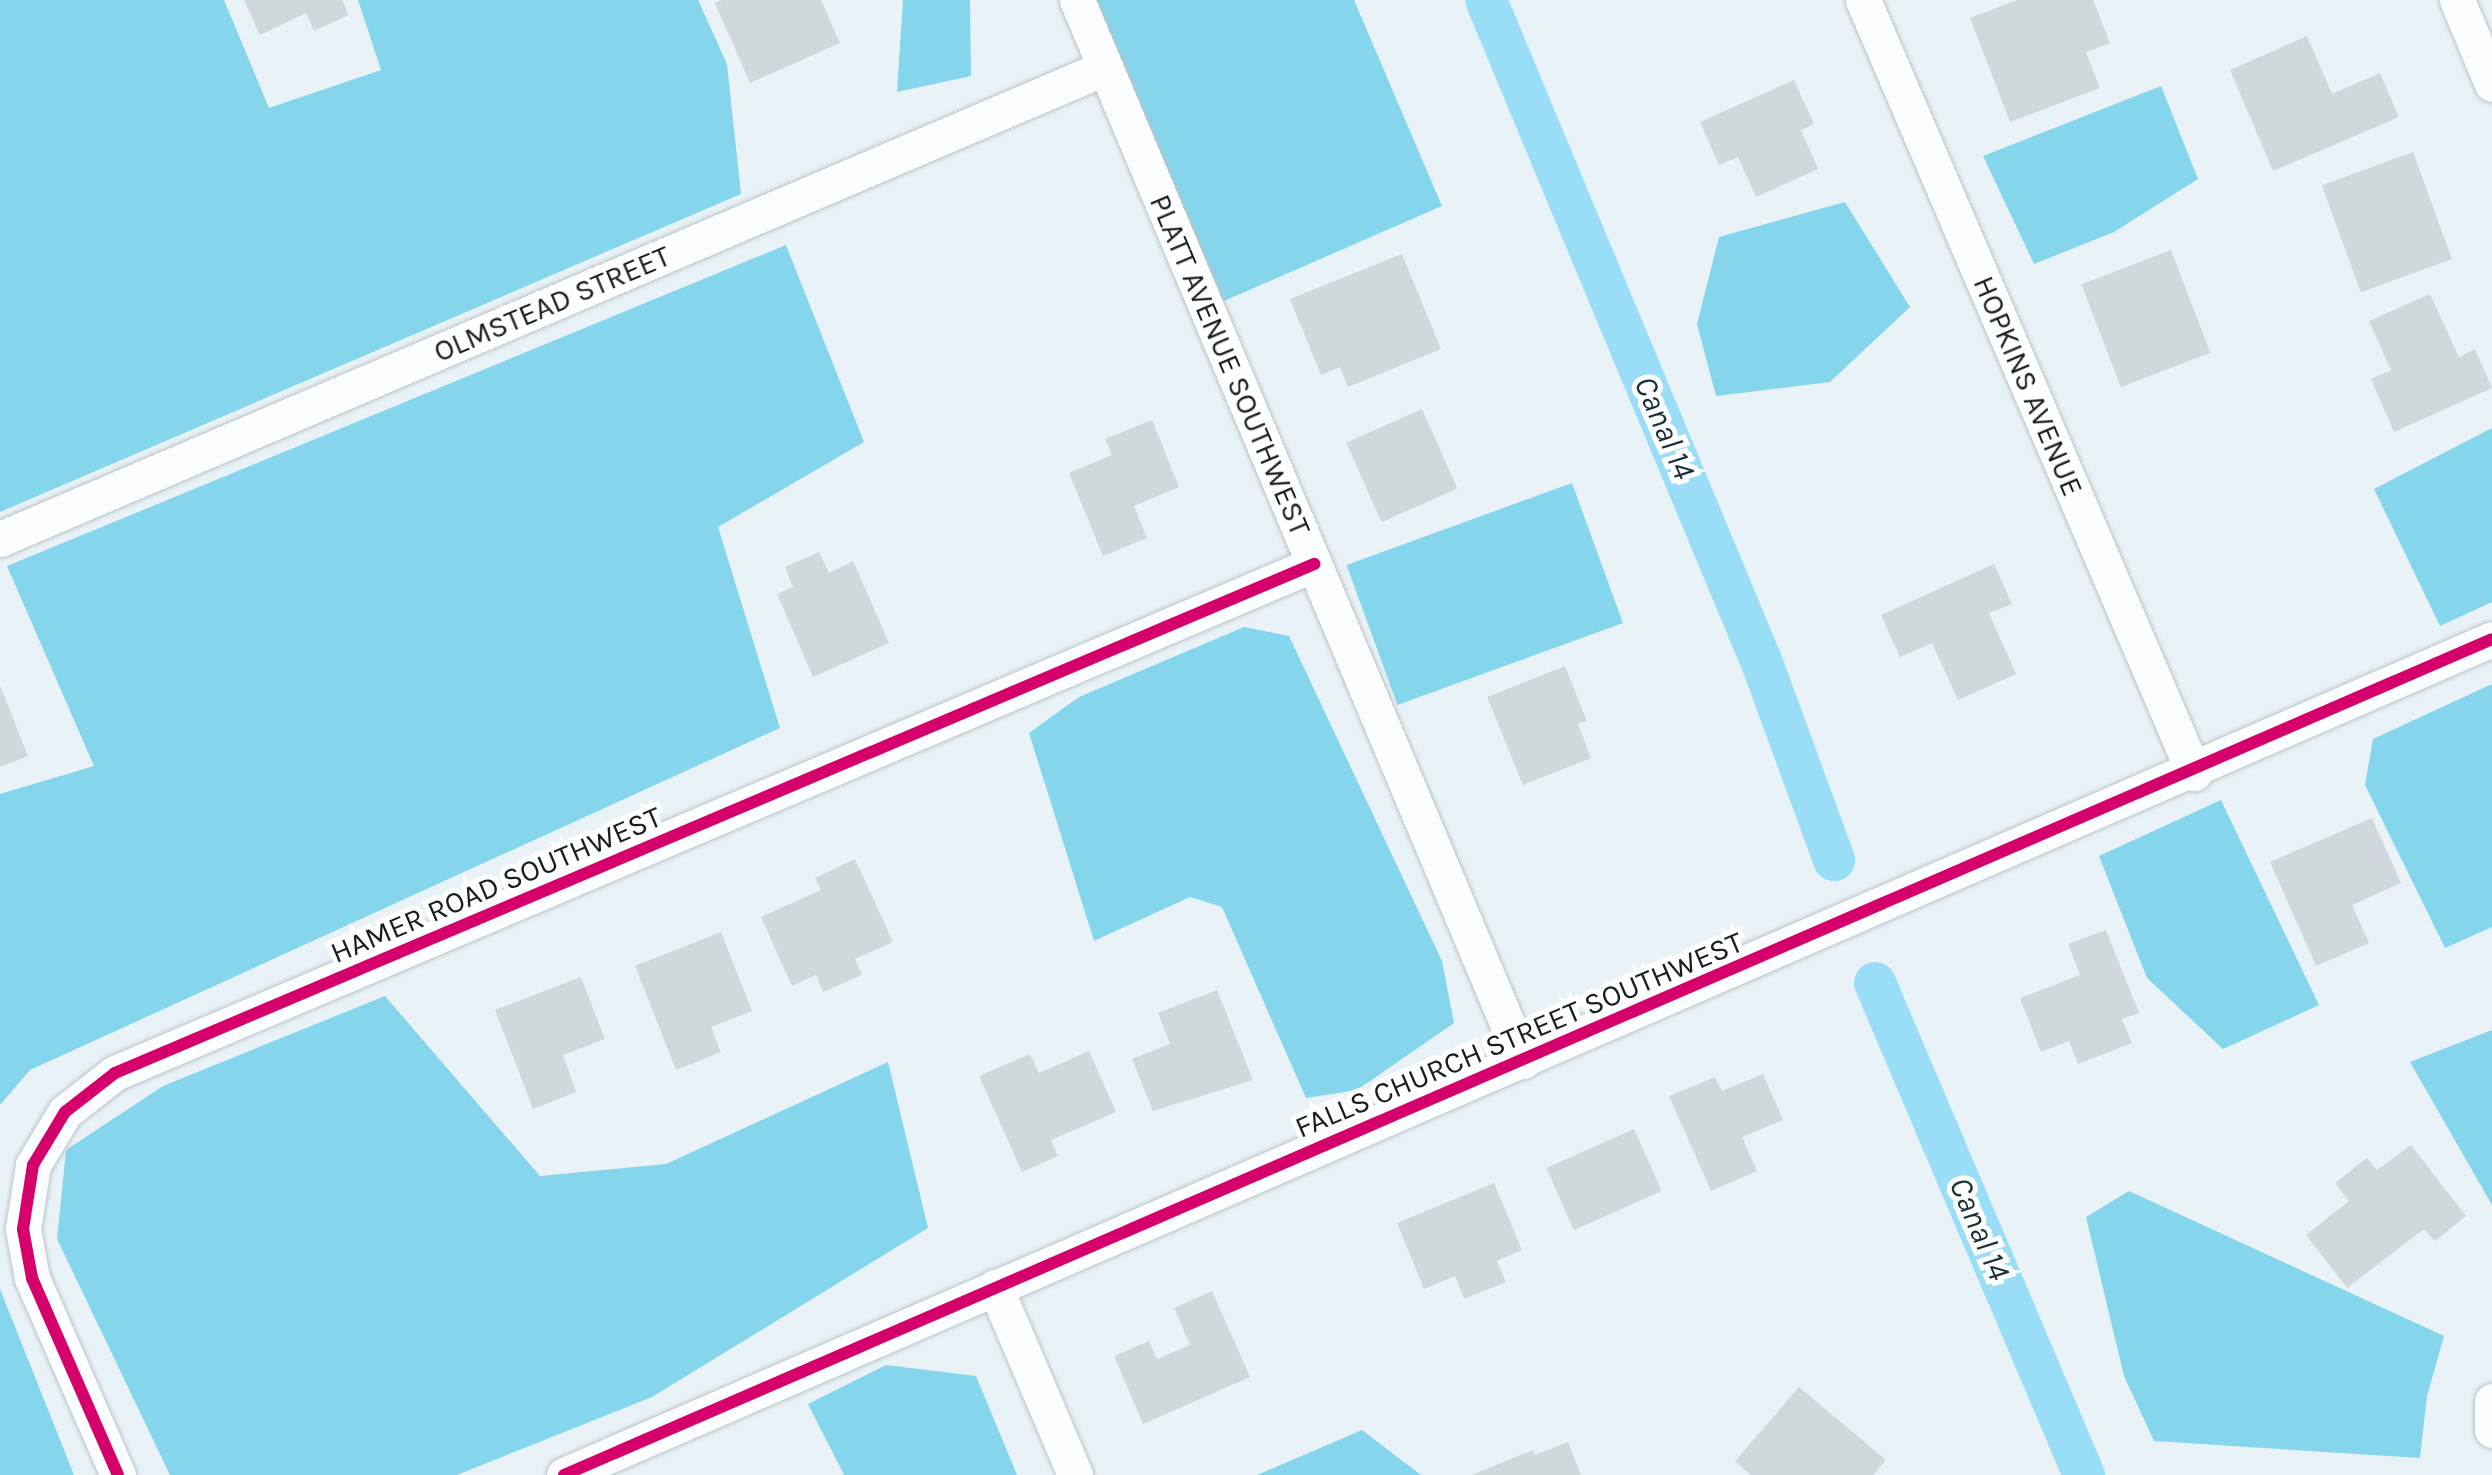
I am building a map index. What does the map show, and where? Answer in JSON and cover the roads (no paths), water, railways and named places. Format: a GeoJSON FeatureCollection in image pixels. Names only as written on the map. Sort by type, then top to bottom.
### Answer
{"type":"FeatureCollection","features":[{"type":"Feature","properties":{"kind":"street","name":"PLATT AVENUE SOUTHWEST"},"geometry":{"type":"LineString","coordinates":[[1077,0],[1523,1061]]}},
{"type":"Feature","properties":{"kind":"street","name":"HOPKINS AVENUE"},"geometry":{"type":"LineString","coordinates":[[1863,0],[2194,773]]}},
{"type":"Feature","properties":{"kind":"street"},"geometry":{"type":"LineString","coordinates":[[2457,0],[2492,84]]}},
{"type":"Feature","properties":{"kind":"street","name":"OLMSTEAD STREET"},"geometry":{"type":"LineString","coordinates":[[0,540],[1104,68]]}},
{"type":"Feature","properties":{"kind":"street","name":"HAMER ROAD SOUTHWEST"},"geometry":{"type":"LineString","coordinates":[[118,1475],[32,1278],[23,1229],[33,1165],[65,1112],[102,1083],[1314,564]]}},
{"type":"Feature","properties":{"kind":"street","name":"FALLS CHURCH STREET SOUTHWEST"},"geometry":{"type":"LineString","coordinates":[[564,1475],[2194,773],[2492,639]]}},
{"type":"Feature","properties":{"kind":"street"},"geometry":{"type":"LineString","coordinates":[[995,1288],[1075,1475]]}},
{"type":"Feature","properties":{"kind":"waterway","name":"Canal 14"},"geometry":{"type":"LineString","coordinates":[[1486,0],[1762,663],[1834,860]]}},
{"type":"Feature","properties":{"kind":"waterway","name":"Canal 14"},"geometry":{"type":"LineString","coordinates":[[1875,983],[2084,1475]]}}]}
